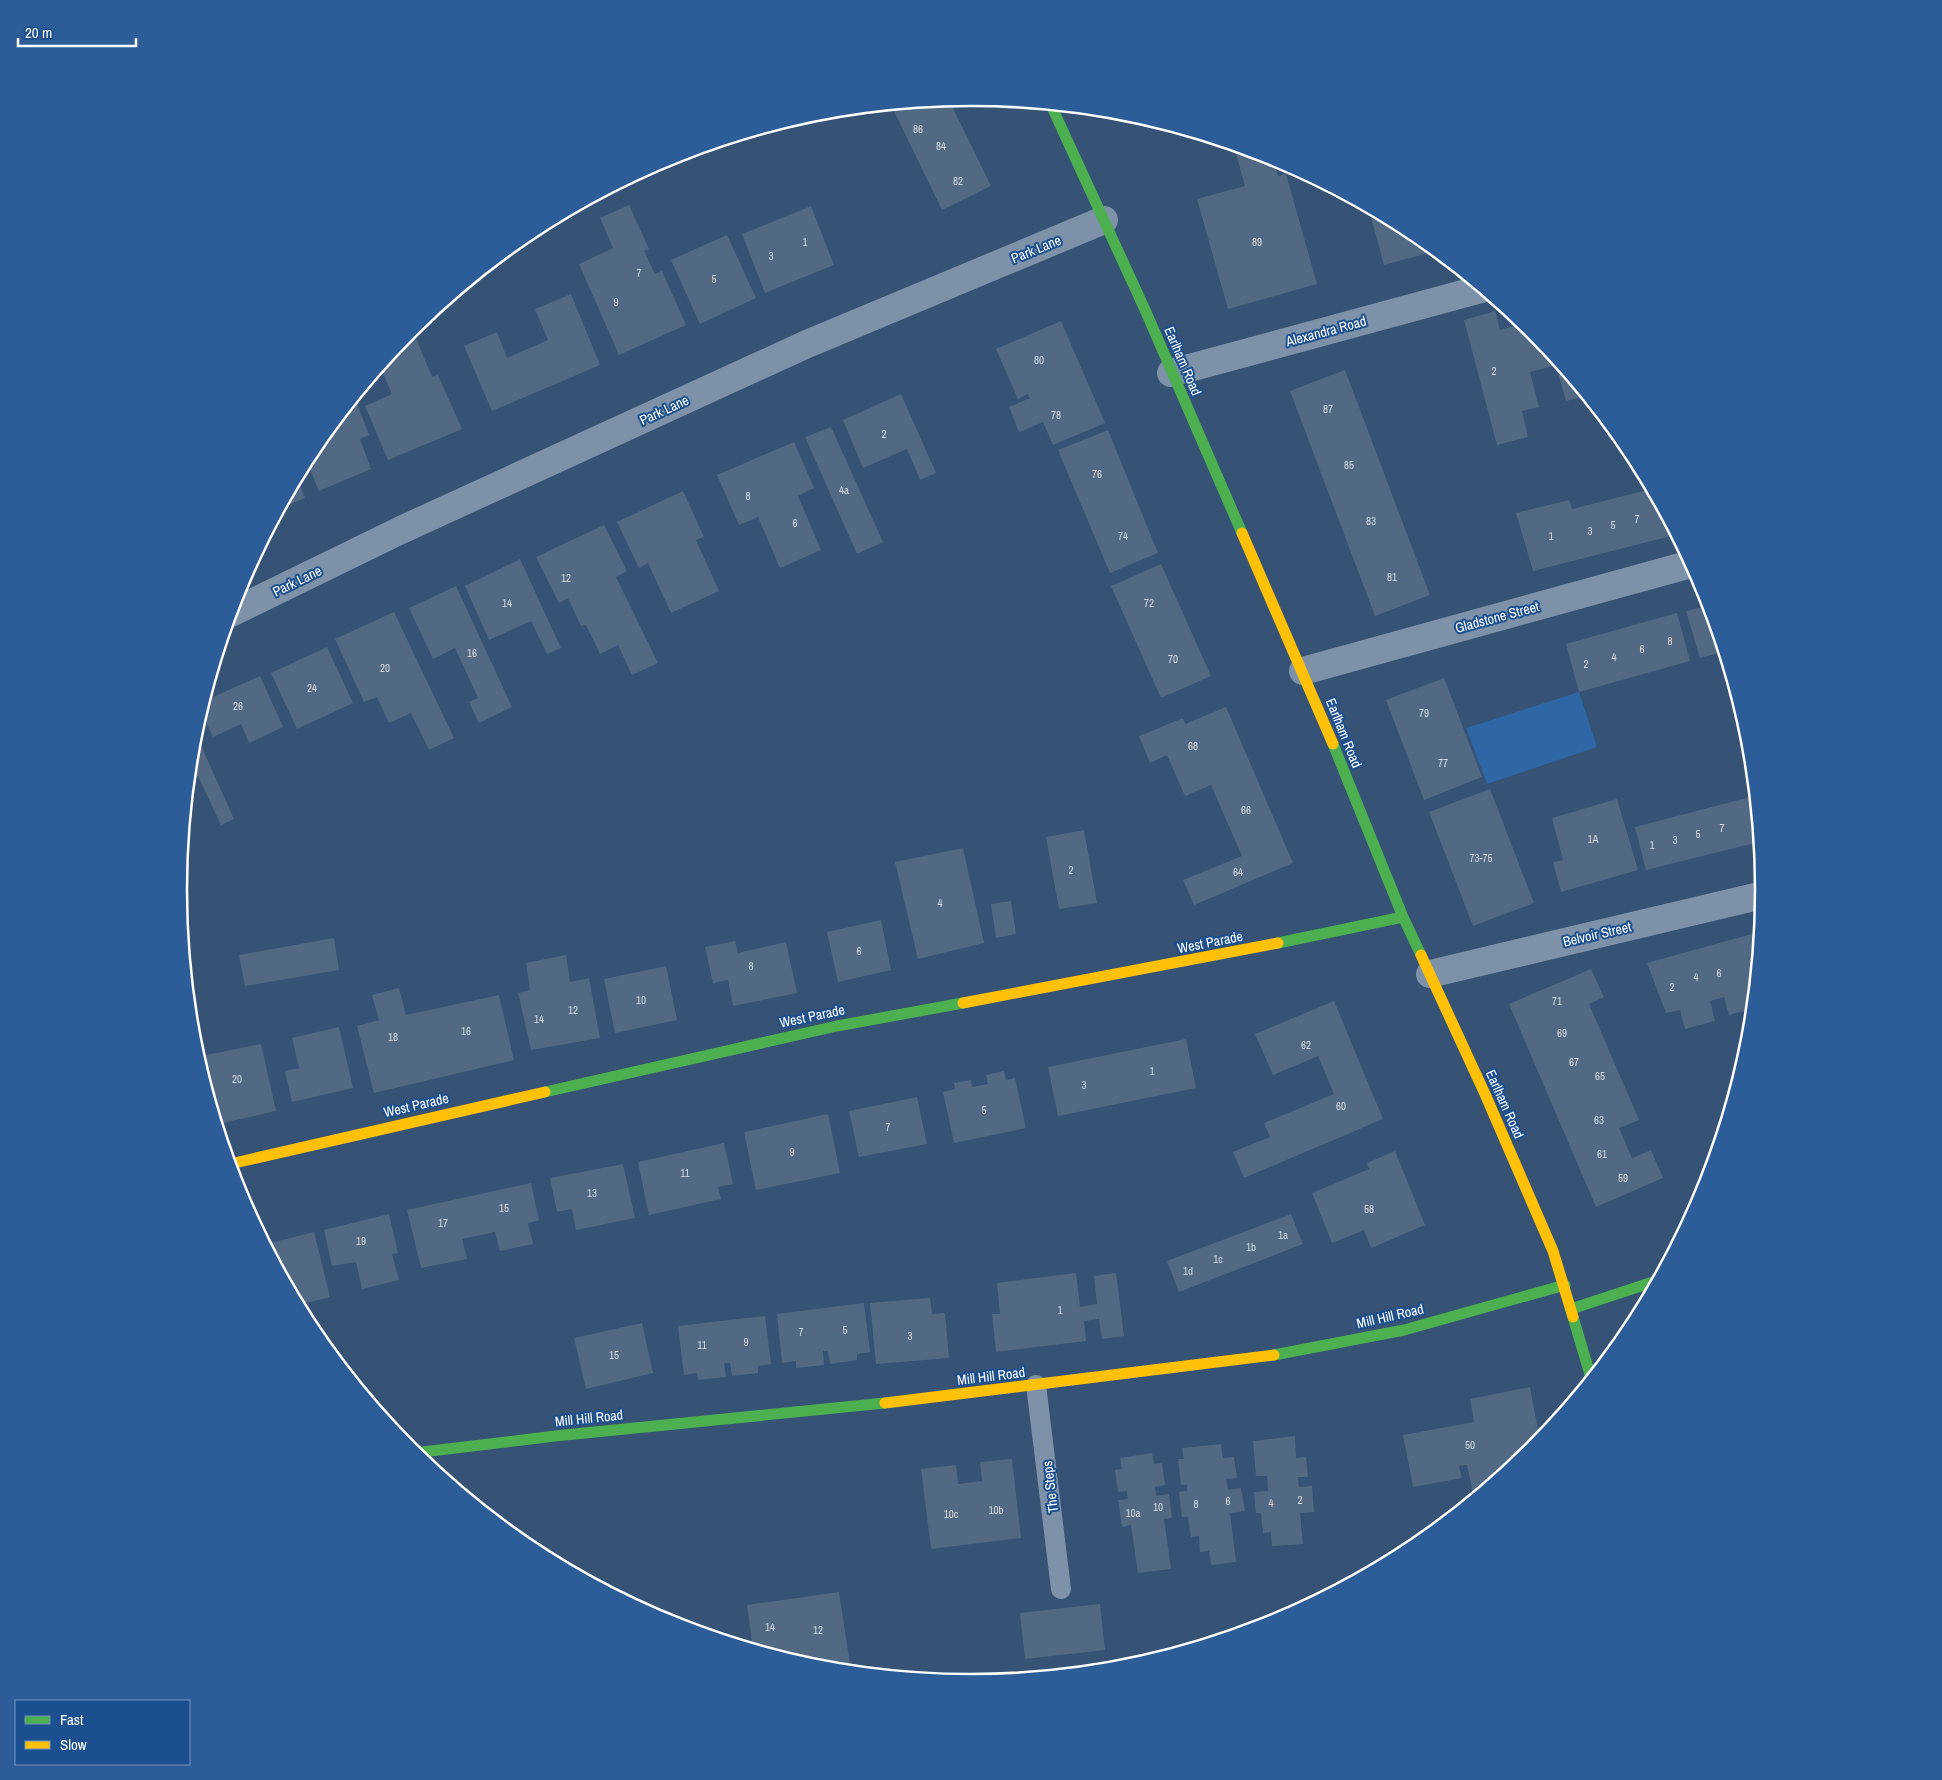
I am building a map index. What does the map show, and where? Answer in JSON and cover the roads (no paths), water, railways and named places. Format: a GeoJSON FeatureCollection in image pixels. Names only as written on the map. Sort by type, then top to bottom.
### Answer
{"type":"FeatureCollection","features":[{"type":"Feature","properties":{"kind":"street","name":"Earlham Road"},"geometry":{"type":"LineString","coordinates":[[1055,111],[1146,312],[1171,373],[1303,671],[1404,917],[1553,1251],[1565,1285],[1589,1372]]}},
{"type":"Feature","properties":{"kind":"street","name":"Park Lane"},"geometry":{"type":"LineString","coordinates":[[240,609],[402,530],[807,344],[1104,220]]}},
{"type":"Feature","properties":{"kind":"street","name":"Alexandra Road"},"geometry":{"type":"LineString","coordinates":[[1171,373],[1476,291]]}},
{"type":"Feature","properties":{"kind":"street","name":"Gladstone Street"},"geometry":{"type":"LineString","coordinates":[[1303,671],[1684,566]]}},
{"type":"Feature","properties":{"kind":"street","name":"Belvoir Street"},"geometry":{"type":"LineString","coordinates":[[1430,974],[1755,897]]}},
{"type":"Feature","properties":{"kind":"street","name":"West Parade"},"geometry":{"type":"LineString","coordinates":[[237,1162],[837,1026],[1218,956],[1404,917]]}},
{"type":"Feature","properties":{"kind":"street"},"geometry":{"type":"LineString","coordinates":[[1571,1309],[1649,1283]]}},
{"type":"Feature","properties":{"kind":"street","name":"Mill Hill Road"},"geometry":{"type":"LineString","coordinates":[[425,1452],[556,1436],[906,1401],[1297,1351],[1404,1330],[1565,1285]]}},
{"type":"Feature","properties":{"kind":"lane","name":"The Steps"},"geometry":{"type":"LineString","coordinates":[[1036,1385],[1061,1589]]}}]}
